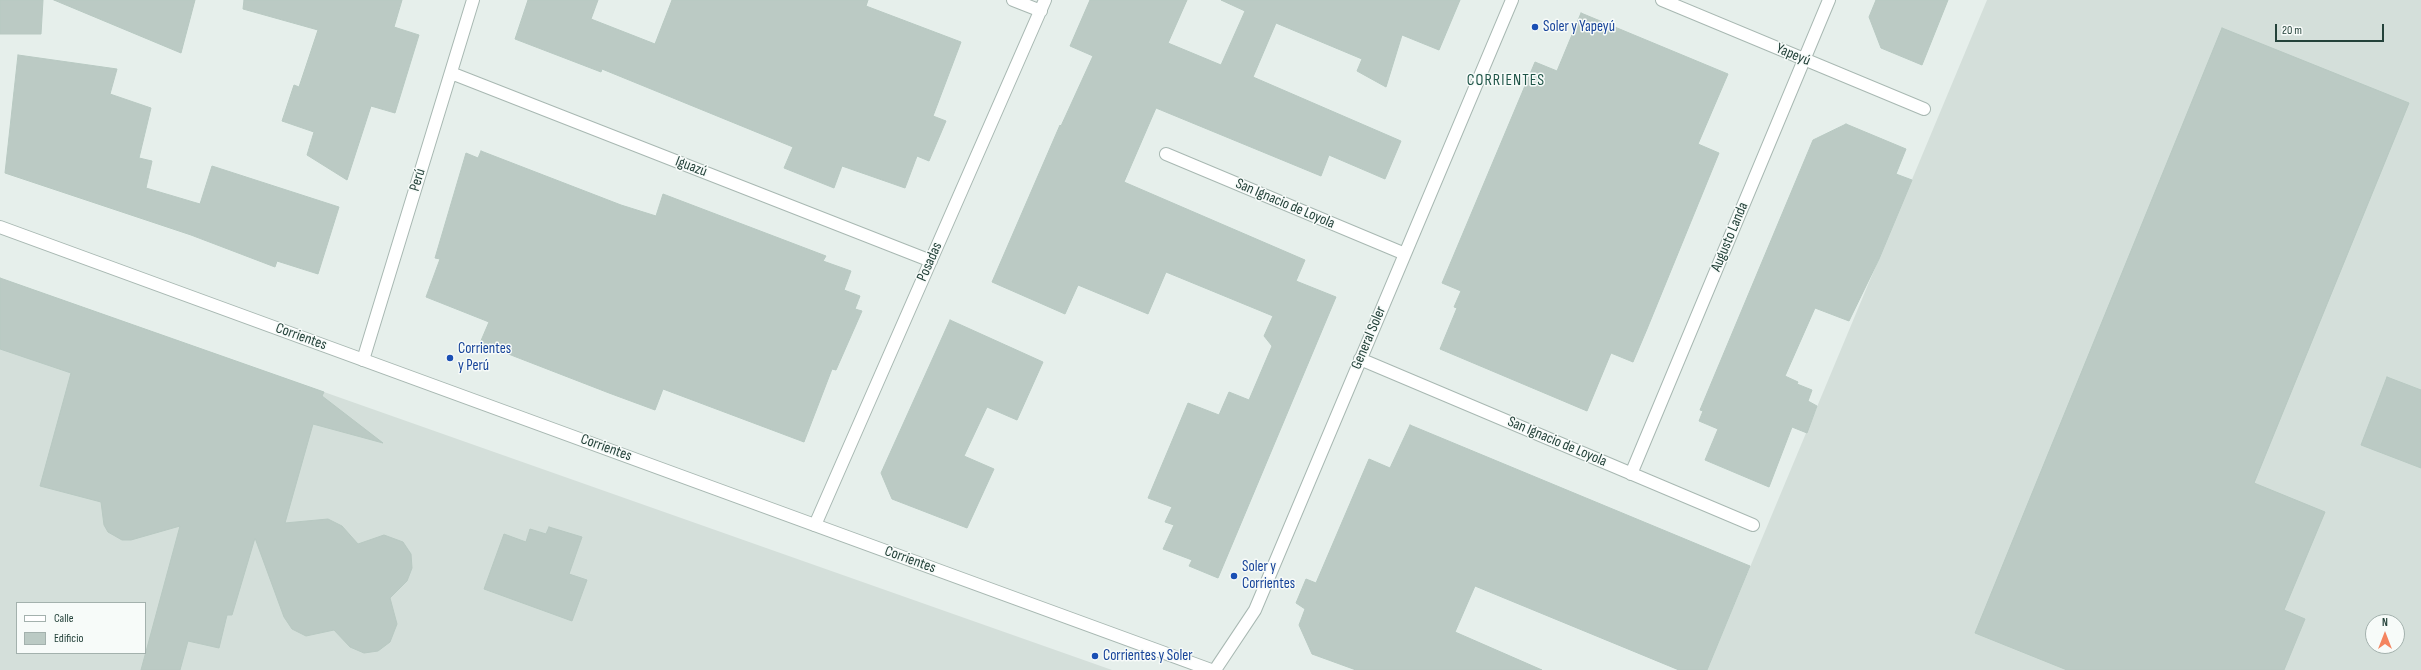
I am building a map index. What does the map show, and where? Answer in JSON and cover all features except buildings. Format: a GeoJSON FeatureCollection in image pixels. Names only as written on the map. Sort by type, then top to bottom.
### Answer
{"type":"FeatureCollection","features":[{"type":"Feature","properties":{"kind":"street","name":"Perú"},"geometry":{"type":"LineString","coordinates":[[363,360],[473,0]]}},
{"type":"Feature","properties":{"kind":"street"},"geometry":{"type":"LineString","coordinates":[[1013,0],[1043,5]]}},
{"type":"Feature","properties":{"kind":"street","name":"General Soler"},"geometry":{"type":"LineString","coordinates":[[1215,670],[1255,610],[1512,0]]}},
{"type":"Feature","properties":{"kind":"street","name":"Yapeyú"},"geometry":{"type":"LineString","coordinates":[[1662,0],[1924,109]]}},
{"type":"Feature","properties":{"kind":"street","name":"Augusto Landa"},"geometry":{"type":"LineString","coordinates":[[1631,474],[1829,0]]}},
{"type":"Feature","properties":{"kind":"street","name":"Posadas"},"geometry":{"type":"LineString","coordinates":[[815,525],[1043,5]]}},
{"type":"Feature","properties":{"kind":"street","name":"Iguazú"},"geometry":{"type":"LineString","coordinates":[[451,73],[931,261]]}},
{"type":"Feature","properties":{"kind":"street","name":"San Ignacio de Loyola"},"geometry":{"type":"LineString","coordinates":[[1166,154],[1405,254]]}},
{"type":"Feature","properties":{"kind":"street","name":"Corrientes"},"geometry":{"type":"LineString","coordinates":[[0,228],[1211,670]]}},
{"type":"Feature","properties":{"kind":"street","name":"San Ignacio de Loyola"},"geometry":{"type":"LineString","coordinates":[[1360,359],[1753,525]]}},
{"type":"Feature","properties":{"kind":"shaded area"},"geometry":{"type":"Polygon","coordinates":[[[1987,0],[2421,0],[2421,670],[1707,670],[1987,0]]]}},
{"type":"Feature","properties":{"kind":"shaded area"},"geometry":{"type":"Polygon","coordinates":[[[0,278],[1112,670],[0,670],[0,278]]]}},
{"type":"Feature","properties":{"kind":"place","name":"Soler y Yapeyú"},"geometry":{"type":"Point","coordinates":[1535,27]}},
{"type":"Feature","properties":{"kind":"place","name":"Corrientes y Perú"},"geometry":{"type":"Point","coordinates":[450,358]}},
{"type":"Feature","properties":{"kind":"place","name":"Soler y Corrientes"},"geometry":{"type":"Point","coordinates":[1234,576]}},
{"type":"Feature","properties":{"kind":"place","name":"Corrientes y Soler"},"geometry":{"type":"Point","coordinates":[1095,656]}},
{"type":"Feature","properties":{"kind":"district","name":"CORRIENTES"},"geometry":{"type":"Point","coordinates":[1506,81]}}]}
